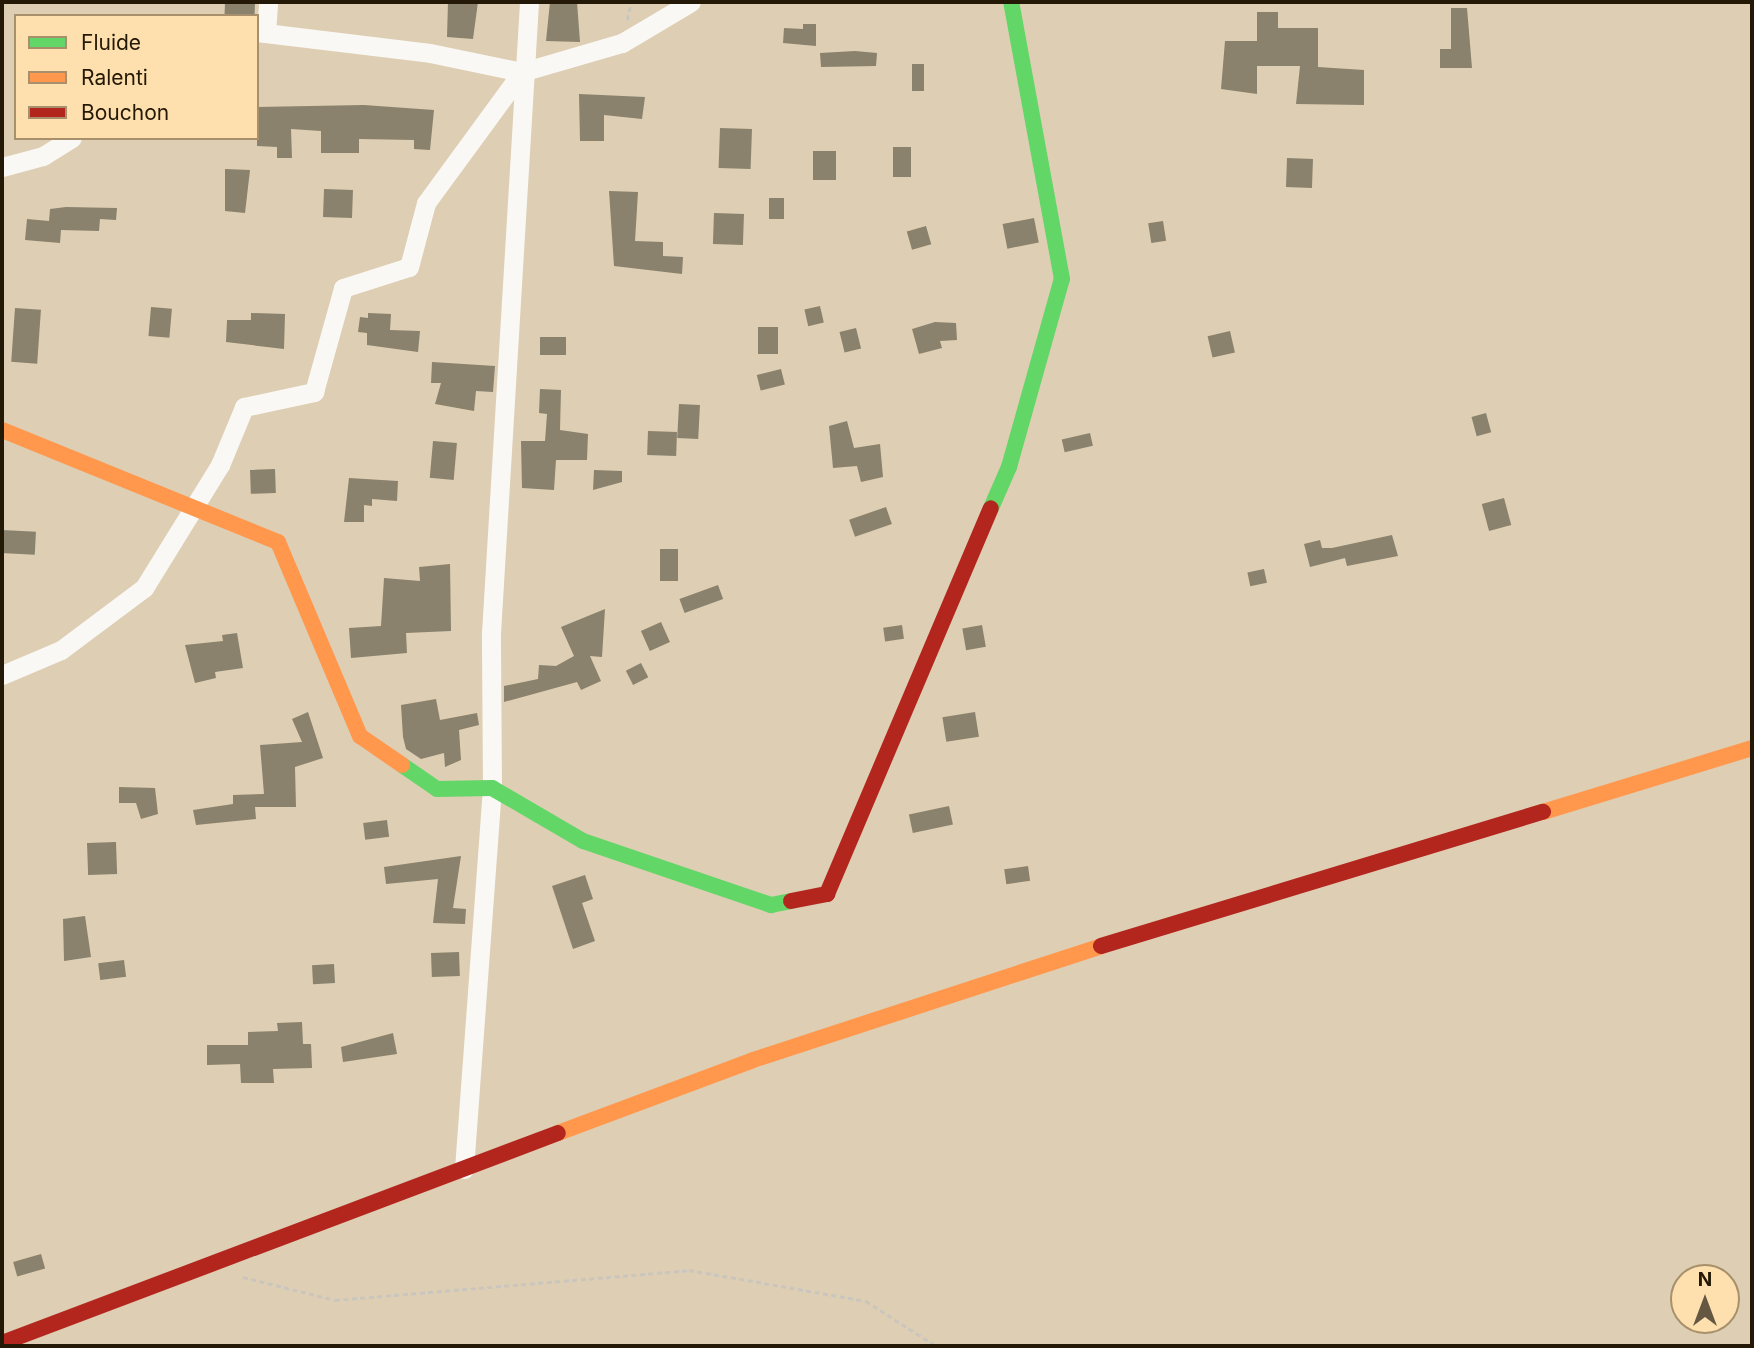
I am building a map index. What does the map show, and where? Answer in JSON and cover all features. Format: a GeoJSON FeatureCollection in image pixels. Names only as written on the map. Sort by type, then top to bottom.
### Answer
{"type":"FeatureCollection","features":[{"type":"Feature","properties":{"kind":"street"},"geometry":{"type":"LineString","coordinates":[[268,2],[262,32],[430,53],[522,72],[622,43],[691,2]]}},
{"type":"Feature","properties":{"kind":"street"},"geometry":{"type":"LineString","coordinates":[[464,1169],[492,788],[491,633],[522,72],[529,2]]}},
{"type":"Feature","properties":{"kind":"street"},"geometry":{"type":"LineString","coordinates":[[2,430],[278,542],[360,736],[437,789],[492,788],[583,841],[771,905],[827,894],[1009,467],[1062,279],[1011,2]]}},
{"type":"Feature","properties":{"kind":"street"},"geometry":{"type":"LineString","coordinates":[[2,675],[61,650],[144,589],[197,507],[244,407],[314,392],[343,288],[409,267],[426,203],[522,72]]}},
{"type":"Feature","properties":{"kind":"street"},"geometry":{"type":"LineString","coordinates":[[2,167],[43,156],[69,140]]}},
{"type":"Feature","properties":{"kind":"street"},"geometry":{"type":"LineString","coordinates":[[2,1343],[753,1060],[1052,961],[1752,748]]}},
{"type":"Feature","properties":{"kind":"path"},"geometry":{"type":"LineString","coordinates":[[206,1267],[335,1300],[690,1270],[866,1301],[936,1346]]}},
{"type":"Feature","properties":{"kind":"building"},"geometry":{"type":"Polygon","coordinates":[[[225,2],[255,3],[255,14],[225,14],[225,2]]]}},
{"type":"Feature","properties":{"kind":"building"},"geometry":{"type":"Polygon","coordinates":[[[448,2],[478,2],[473,39],[447,37],[448,2]]]}},
{"type":"Feature","properties":{"kind":"building"},"geometry":{"type":"Polygon","coordinates":[[[550,2],[577,2],[580,42],[546,41],[550,2]]]}},
{"type":"Feature","properties":{"kind":"building"},"geometry":{"type":"Polygon","coordinates":[[[1451,8],[1467,8],[1472,68],[1440,68],[1440,49],[1451,49],[1451,8]]]}},
{"type":"Feature","properties":{"kind":"building"},"geometry":{"type":"Polygon","coordinates":[[[1257,12],[1278,12],[1278,28],[1318,28],[1318,67],[1364,70],[1364,105],[1296,104],[1300,66],[1257,66],[1257,94],[1221,89],[1225,41],[1257,41],[1257,12]]]}},
{"type":"Feature","properties":{"kind":"building"},"geometry":{"type":"Polygon","coordinates":[[[803,24],[816,24],[816,46],[783,43],[784,28],[803,29],[803,24]]]}},
{"type":"Feature","properties":{"kind":"building"},"geometry":{"type":"Polygon","coordinates":[[[820,53],[877,53],[876,66],[821,67],[820,53]]]}},
{"type":"Feature","properties":{"kind":"building"},"geometry":{"type":"Polygon","coordinates":[[[912,64],[924,64],[924,91],[912,91],[912,64]]]}},
{"type":"Feature","properties":{"kind":"building"},"geometry":{"type":"Polygon","coordinates":[[[579,94],[645,97],[642,119],[604,115],[604,141],[580,141],[579,94]]]}},
{"type":"Feature","properties":{"kind":"building"},"geometry":{"type":"Polygon","coordinates":[[[364,105],[434,110],[430,150],[414,149],[414,140],[359,139],[359,153],[321,153],[321,131],[291,129],[292,158],[277,158],[277,147],[257,146],[259,107],[364,105]]]}},
{"type":"Feature","properties":{"kind":"building"},"geometry":{"type":"Polygon","coordinates":[[[720,128],[752,129],[751,169],[719,168],[720,128]]]}},
{"type":"Feature","properties":{"kind":"building"},"geometry":{"type":"Polygon","coordinates":[[[893,147],[911,147],[911,177],[893,177],[893,147]]]}},
{"type":"Feature","properties":{"kind":"building"},"geometry":{"type":"Polygon","coordinates":[[[813,151],[836,151],[836,180],[813,180],[813,151]]]}},
{"type":"Feature","properties":{"kind":"building"},"geometry":{"type":"Polygon","coordinates":[[[1287,158],[1313,159],[1312,188],[1286,187],[1287,158]]]}},
{"type":"Feature","properties":{"kind":"building"},"geometry":{"type":"Polygon","coordinates":[[[225,169],[250,170],[245,213],[225,211],[225,169]]]}},
{"type":"Feature","properties":{"kind":"building"},"geometry":{"type":"Polygon","coordinates":[[[324,189],[353,190],[352,218],[323,217],[324,189]]]}},
{"type":"Feature","properties":{"kind":"building"},"geometry":{"type":"Polygon","coordinates":[[[609,191],[638,192],[635,241],[663,242],[663,256],[683,257],[682,274],[614,266],[609,191]]]}},
{"type":"Feature","properties":{"kind":"building"},"geometry":{"type":"Polygon","coordinates":[[[769,198],[784,198],[784,219],[769,219],[769,198]]]}},
{"type":"Feature","properties":{"kind":"building"},"geometry":{"type":"Polygon","coordinates":[[[117,208],[116,220],[100,219],[99,231],[61,230],[60,243],[25,240],[27,219],[49,221],[50,209],[117,208]]]}},
{"type":"Feature","properties":{"kind":"building"},"geometry":{"type":"Polygon","coordinates":[[[714,213],[744,214],[743,245],[713,244],[714,213]]]}},
{"type":"Feature","properties":{"kind":"building"},"geometry":{"type":"Polygon","coordinates":[[[1034,218],[1039,243],[1007,249],[1003,224],[1034,218]]]}},
{"type":"Feature","properties":{"kind":"building"},"geometry":{"type":"Polygon","coordinates":[[[1163,221],[1166,241],[1151,243],[1148,223],[1163,221]]]}},
{"type":"Feature","properties":{"kind":"building"},"geometry":{"type":"Polygon","coordinates":[[[926,226],[931,244],[912,250],[907,232],[926,226]]]}},
{"type":"Feature","properties":{"kind":"building"},"geometry":{"type":"Polygon","coordinates":[[[820,306],[824,323],[808,326],[804,310],[820,306]]]}},
{"type":"Feature","properties":{"kind":"building"},"geometry":{"type":"Polygon","coordinates":[[[151,307],[172,309],[169,338],[148,336],[151,307]]]}},
{"type":"Feature","properties":{"kind":"building"},"geometry":{"type":"Polygon","coordinates":[[[15,308],[41,310],[37,364],[11,362],[15,308]]]}},
{"type":"Feature","properties":{"kind":"building"},"geometry":{"type":"Polygon","coordinates":[[[251,313],[285,314],[284,349],[226,342],[227,320],[251,320],[251,313]]]}},
{"type":"Feature","properties":{"kind":"building"},"geometry":{"type":"Polygon","coordinates":[[[368,313],[391,314],[390,330],[420,331],[418,352],[367,345],[367,333],[358,332],[360,317],[368,318],[368,313]]]}},
{"type":"Feature","properties":{"kind":"building"},"geometry":{"type":"Polygon","coordinates":[[[935,322],[956,323],[957,340],[940,341],[942,348],[919,354],[912,329],[935,322]]]}},
{"type":"Feature","properties":{"kind":"building"},"geometry":{"type":"Polygon","coordinates":[[[758,327],[778,327],[778,354],[758,354],[758,327]]]}},
{"type":"Feature","properties":{"kind":"building"},"geometry":{"type":"Polygon","coordinates":[[[856,328],[861,348],[845,352],[840,332],[856,328]]]}},
{"type":"Feature","properties":{"kind":"building"},"geometry":{"type":"Polygon","coordinates":[[[1230,331],[1235,352],[1213,358],[1208,336],[1230,331]]]}},
{"type":"Feature","properties":{"kind":"building"},"geometry":{"type":"Polygon","coordinates":[[[540,337],[566,337],[566,355],[540,355],[540,337]]]}},
{"type":"Feature","properties":{"kind":"building"},"geometry":{"type":"Polygon","coordinates":[[[432,362],[495,366],[493,392],[476,391],[474,411],[435,404],[441,383],[431,383],[432,362]]]}},
{"type":"Feature","properties":{"kind":"building"},"geometry":{"type":"Polygon","coordinates":[[[781,369],[785,385],[761,391],[757,375],[781,369]]]}},
{"type":"Feature","properties":{"kind":"building"},"geometry":{"type":"Polygon","coordinates":[[[540,389],[561,390],[560,430],[588,434],[587,460],[556,460],[554,490],[522,488],[521,441],[545,441],[547,414],[539,413],[540,389]]]}},
{"type":"Feature","properties":{"kind":"building"},"geometry":{"type":"Polygon","coordinates":[[[679,404],[700,405],[698,439],[677,438],[679,404]]]}},
{"type":"Feature","properties":{"kind":"building"},"geometry":{"type":"Polygon","coordinates":[[[1486,413],[1491,432],[1477,436],[1472,417],[1486,413]]]}},
{"type":"Feature","properties":{"kind":"building"},"geometry":{"type":"Polygon","coordinates":[[[847,421],[854,448],[880,444],[883,477],[861,482],[857,466],[833,468],[829,426],[847,421]]]}},
{"type":"Feature","properties":{"kind":"building"},"geometry":{"type":"Polygon","coordinates":[[[648,431],[677,432],[676,456],[647,455],[648,431]]]}},
{"type":"Feature","properties":{"kind":"building"},"geometry":{"type":"Polygon","coordinates":[[[1090,433],[1093,446],[1065,452],[1062,440],[1090,433]]]}},
{"type":"Feature","properties":{"kind":"building"},"geometry":{"type":"Polygon","coordinates":[[[433,441],[457,443],[454,480],[430,478],[433,441]]]}},
{"type":"Feature","properties":{"kind":"building"},"geometry":{"type":"Polygon","coordinates":[[[275,469],[276,493],[251,494],[250,470],[275,469]]]}},
{"type":"Feature","properties":{"kind":"building"},"geometry":{"type":"Polygon","coordinates":[[[594,470],[622,471],[622,482],[593,490],[594,470]]]}},
{"type":"Feature","properties":{"kind":"building"},"geometry":{"type":"Polygon","coordinates":[[[349,478],[398,481],[397,501],[372,499],[372,506],[364,505],[364,522],[344,522],[349,478]]]}},
{"type":"Feature","properties":{"kind":"building"},"geometry":{"type":"Polygon","coordinates":[[[1504,498],[1511,525],[1489,531],[1482,504],[1504,498]]]}},
{"type":"Feature","properties":{"kind":"building"},"geometry":{"type":"Polygon","coordinates":[[[886,507],[892,524],[855,537],[849,520],[886,507]]]}},
{"type":"Feature","properties":{"kind":"building"},"geometry":{"type":"Polygon","coordinates":[[[2,530],[36,532],[35,555],[2,553],[2,530]]]}},
{"type":"Feature","properties":{"kind":"building"},"geometry":{"type":"Polygon","coordinates":[[[1392,535],[1398,556],[1347,566],[1345,558],[1310,567],[1304,544],[1320,540],[1322,548],[1332,548],[1392,535]]]}},
{"type":"Feature","properties":{"kind":"building"},"geometry":{"type":"Polygon","coordinates":[[[660,549],[678,549],[678,581],[660,581],[660,549]]]}},
{"type":"Feature","properties":{"kind":"building"},"geometry":{"type":"Polygon","coordinates":[[[450,564],[451,631],[406,633],[407,653],[351,658],[349,628],[381,626],[384,578],[420,581],[419,567],[450,564]]]}},
{"type":"Feature","properties":{"kind":"building"},"geometry":{"type":"Polygon","coordinates":[[[1264,569],[1267,583],[1250,586],[1247,573],[1264,569]]]}},
{"type":"Feature","properties":{"kind":"building"},"geometry":{"type":"Polygon","coordinates":[[[718,585],[723,599],[685,613],[679,599],[718,585]]]}},
{"type":"Feature","properties":{"kind":"building"},"geometry":{"type":"Polygon","coordinates":[[[605,609],[602,657],[590,656],[601,681],[581,690],[577,682],[504,702],[504,686],[538,679],[539,665],[556,666],[574,656],[561,627],[605,609]]]}},
{"type":"Feature","properties":{"kind":"building"},"geometry":{"type":"Polygon","coordinates":[[[661,622],[670,642],[650,651],[641,631],[661,622]]]}},
{"type":"Feature","properties":{"kind":"building"},"geometry":{"type":"Polygon","coordinates":[[[902,625],[904,639],[885,642],[883,628],[902,625]]]}},
{"type":"Feature","properties":{"kind":"building"},"geometry":{"type":"Polygon","coordinates":[[[982,625],[986,647],[966,650],[962,628],[982,625]]]}},
{"type":"Feature","properties":{"kind":"building"},"geometry":{"type":"Polygon","coordinates":[[[237,633],[243,668],[215,672],[216,678],[195,683],[185,645],[223,641],[222,635],[237,633]]]}},
{"type":"Feature","properties":{"kind":"building"},"geometry":{"type":"Polygon","coordinates":[[[641,663],[648,677],[633,685],[626,671],[641,663]]]}},
{"type":"Feature","properties":{"kind":"building"},"geometry":{"type":"Polygon","coordinates":[[[436,699],[440,720],[477,713],[479,725],[459,730],[461,760],[445,767],[444,753],[421,759],[406,749],[403,737],[401,705],[436,699]]]}},
{"type":"Feature","properties":{"kind":"building"},"geometry":{"type":"Polygon","coordinates":[[[308,712],[323,758],[295,767],[296,807],[255,807],[256,819],[196,825],[193,810],[233,804],[233,795],[264,794],[260,745],[302,742],[292,719],[308,712]]]}},
{"type":"Feature","properties":{"kind":"building"},"geometry":{"type":"Polygon","coordinates":[[[975,712],[979,737],[946,742],[942,717],[975,712]]]}},
{"type":"Feature","properties":{"kind":"building"},"geometry":{"type":"Polygon","coordinates":[[[119,787],[155,788],[158,814],[141,819],[136,803],[119,803],[119,787]]]}},
{"type":"Feature","properties":{"kind":"building"},"geometry":{"type":"Polygon","coordinates":[[[949,806],[953,825],[913,833],[909,815],[949,806]]]}},
{"type":"Feature","properties":{"kind":"building"},"geometry":{"type":"Polygon","coordinates":[[[387,820],[389,837],[365,840],[363,823],[387,820]]]}},
{"type":"Feature","properties":{"kind":"building"},"geometry":{"type":"Polygon","coordinates":[[[116,842],[117,874],[88,875],[87,843],[116,842]]]}},
{"type":"Feature","properties":{"kind":"building"},"geometry":{"type":"Polygon","coordinates":[[[461,856],[453,908],[466,909],[465,924],[433,923],[438,879],[386,884],[384,867],[461,856]]]}},
{"type":"Feature","properties":{"kind":"building"},"geometry":{"type":"Polygon","coordinates":[[[1028,866],[1030,881],[1006,884],[1004,869],[1028,866]]]}},
{"type":"Feature","properties":{"kind":"building"},"geometry":{"type":"Polygon","coordinates":[[[585,875],[593,899],[582,903],[595,941],[573,949],[552,886],[585,875]]]}},
{"type":"Feature","properties":{"kind":"building"},"geometry":{"type":"Polygon","coordinates":[[[85,916],[91,957],[64,961],[63,919],[85,916]]]}},
{"type":"Feature","properties":{"kind":"building"},"geometry":{"type":"Polygon","coordinates":[[[459,952],[460,976],[432,977],[431,953],[459,952]]]}},
{"type":"Feature","properties":{"kind":"building"},"geometry":{"type":"Polygon","coordinates":[[[124,960],[126,977],[100,980],[98,963],[124,960]]]}},
{"type":"Feature","properties":{"kind":"building"},"geometry":{"type":"Polygon","coordinates":[[[334,964],[335,983],[313,984],[312,965],[334,964]]]}},
{"type":"Feature","properties":{"kind":"building"},"geometry":{"type":"Polygon","coordinates":[[[302,1022],[303,1044],[311,1044],[312,1068],[273,1069],[274,1083],[241,1083],[240,1064],[207,1065],[207,1045],[248,1045],[248,1032],[278,1031],[277,1023],[302,1022]]]}},
{"type":"Feature","properties":{"kind":"building"},"geometry":{"type":"Polygon","coordinates":[[[393,1033],[397,1054],[343,1062],[341,1047],[393,1033]]]}},
{"type":"Feature","properties":{"kind":"building"},"geometry":{"type":"Polygon","coordinates":[[[41,1254],[45,1268],[17,1276],[13,1262],[41,1254]]]}},
{"type":"Feature","properties":{"kind":"traffic: fast"},"geometry":{"type":"LineString","coordinates":[[991,508],[1009,467],[1062,279],[1011,2]]}},
{"type":"Feature","properties":{"kind":"traffic: fast"},"geometry":{"type":"LineString","coordinates":[[402,765],[437,789],[492,788],[583,841],[771,905],[791,901]]}},
{"type":"Feature","properties":{"kind":"traffic: slow"},"geometry":{"type":"LineString","coordinates":[[2,430],[278,542],[360,736],[402,765]]}},
{"type":"Feature","properties":{"kind":"traffic: slow"},"geometry":{"type":"LineString","coordinates":[[1543,812],[1752,748]]}},
{"type":"Feature","properties":{"kind":"traffic: slow"},"geometry":{"type":"LineString","coordinates":[[558,1133],[753,1060],[1101,946]]}},
{"type":"Feature","properties":{"kind":"traffic: jam"},"geometry":{"type":"LineString","coordinates":[[791,901],[827,894],[991,508]]}},
{"type":"Feature","properties":{"kind":"traffic: jam"},"geometry":{"type":"LineString","coordinates":[[1101,946],[1543,812]]}},
{"type":"Feature","properties":{"kind":"traffic: jam"},"geometry":{"type":"LineString","coordinates":[[2,1343],[558,1133]]}}]}
